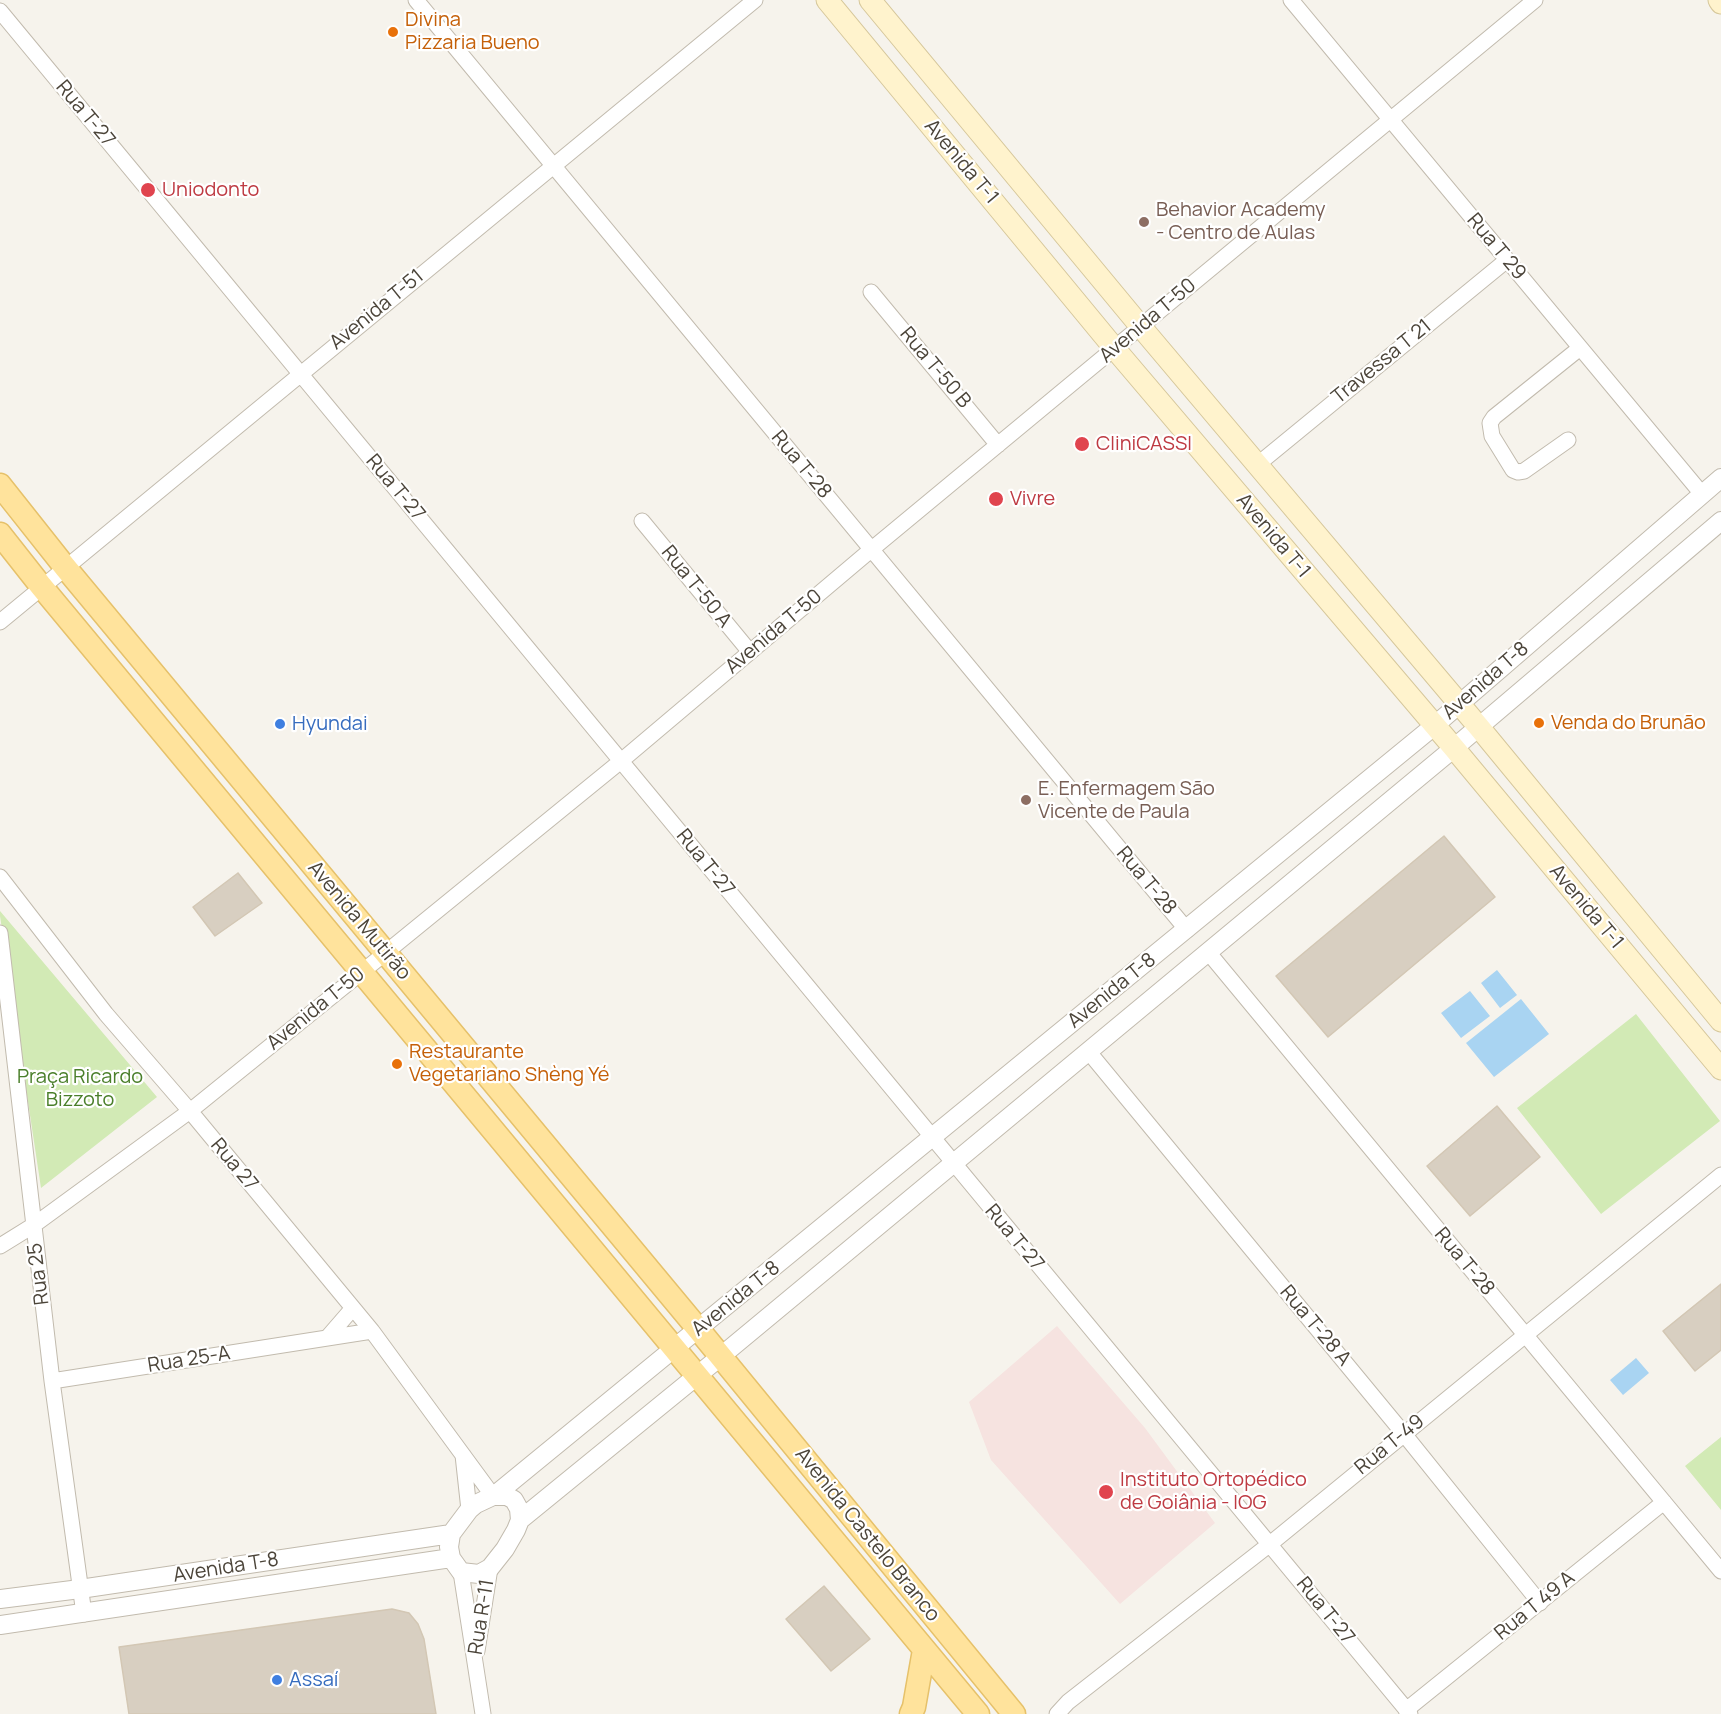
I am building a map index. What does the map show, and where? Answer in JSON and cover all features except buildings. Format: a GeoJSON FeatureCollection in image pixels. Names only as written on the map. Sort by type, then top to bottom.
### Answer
{"type":"FeatureCollection","features":[{"type":"Feature","properties":{"kind":"main road","name":"Avenida T-1"},"geometry":{"type":"LineString","coordinates":[[827,0],[1115,349],[1454,748],[1721,1069]]}},
{"type":"Feature","properties":{"kind":"main road","name":"Avenida T-1"},"geometry":{"type":"LineString","coordinates":[[870,0],[1141,327],[1478,726],[1721,1021]]}},
{"type":"Feature","properties":{"kind":"main road","name":"Avenida Mutirão"},"geometry":{"type":"LineString","coordinates":[[0,485],[65,567],[720,1356]]}},
{"type":"Feature","properties":{"kind":"main road","name":"Avenida Mutirão"},"geometry":{"type":"LineString","coordinates":[[0,534],[697,1376]]}},
{"type":"Feature","properties":{"kind":"main road","name":"Avenida Castelo Branco"},"geometry":{"type":"LineString","coordinates":[[720,1356],[1014,1714]]}},
{"type":"Feature","properties":{"kind":"main road","name":"Avenida Castelo Branco"},"geometry":{"type":"LineString","coordinates":[[697,1376],[978,1714]]}},
{"type":"Feature","properties":{"kind":"main road"},"geometry":{"type":"LineString","coordinates":[[911,1714],[924,1650]]}},
{"type":"Feature","properties":{"kind":"street","name":"Rua T-28"},"geometry":{"type":"LineString","coordinates":[[416,0],[1187,930]]}},
{"type":"Feature","properties":{"kind":"street","name":"Avenida T-51"},"geometry":{"type":"LineString","coordinates":[[0,622],[755,0]]}},
{"type":"Feature","properties":{"kind":"street","name":"Rua T 29"},"geometry":{"type":"LineString","coordinates":[[1291,0],[1702,494]]}},
{"type":"Feature","properties":{"kind":"street","name":"Avenida T-50"},"geometry":{"type":"LineString","coordinates":[[0,1246],[34,1225],[190,1111],[362,972],[621,760],[1535,0]]}},
{"type":"Feature","properties":{"kind":"street","name":"Rua T-27"},"geometry":{"type":"LineString","coordinates":[[0,11],[621,760],[952,1164],[1408,1712]]}},
{"type":"Feature","properties":{"kind":"street","name":"Travessa T 21"},"geometry":{"type":"LineString","coordinates":[[1257,465],[1507,260]]}},
{"type":"Feature","properties":{"kind":"street","name":"Rua T-50 B"},"geometry":{"type":"LineString","coordinates":[[871,292],[998,445]]}},
{"type":"Feature","properties":{"kind":"street"},"geometry":{"type":"LineString","coordinates":[[1568,440],[1524,471],[1518,472],[1513,470],[1492,436],[1490,423],[1494,417],[1581,348]]}},
{"type":"Feature","properties":{"kind":"street","name":"Avenida T-8"},"geometry":{"type":"LineString","coordinates":[[494,1496],[1434,726],[1721,478]]}},
{"type":"Feature","properties":{"kind":"street","name":"Rua T-50 A"},"geometry":{"type":"LineString","coordinates":[[642,521],[750,652]]}},
{"type":"Feature","properties":{"kind":"street","name":"Avenida T-8"},"geometry":{"type":"LineString","coordinates":[[520,1520],[1454,748],[1721,521]]}},
{"type":"Feature","properties":{"kind":"street","name":"Rua 27"},"geometry":{"type":"LineString","coordinates":[[0,877],[106,1014],[190,1111],[372,1331],[494,1496]]}},
{"type":"Feature","properties":{"kind":"street","name":"Rua 25"},"geometry":{"type":"LineString","coordinates":[[0,933],[52,1381],[84,1614]]}},
{"type":"Feature","properties":{"kind":"street","name":"Rua T-28"},"geometry":{"type":"LineString","coordinates":[[1208,952],[1721,1571]]}},
{"type":"Feature","properties":{"kind":"street","name":"Rua T-28 A"},"geometry":{"type":"LineString","coordinates":[[1088,1052],[1404,1434],[1540,1603]]}},
{"type":"Feature","properties":{"kind":"street","name":"Rua T-49"},"geometry":{"type":"LineString","coordinates":[[1057,1714],[1068,1702],[1270,1544],[1721,1174]]}},
{"type":"Feature","properties":{"kind":"street"},"geometry":{"type":"LineString","coordinates":[[327,1338],[353,1308]]}},
{"type":"Feature","properties":{"kind":"street","name":"Rua 25-A"},"geometry":{"type":"LineString","coordinates":[[52,1381],[372,1331]]}},
{"type":"Feature","properties":{"kind":"street"},"geometry":{"type":"LineString","coordinates":[[463,1455],[469,1510]]}},
{"type":"Feature","properties":{"kind":"street"},"geometry":{"type":"LineString","coordinates":[[494,1496],[507,1496],[514,1500],[519,1509],[520,1520],[512,1539],[490,1568],[479,1574],[456,1565],[449,1547],[451,1534],[469,1510],[476,1504],[494,1496]]}},
{"type":"Feature","properties":{"kind":"street","name":"Rua T 49 A"},"geometry":{"type":"LineString","coordinates":[[1408,1712],[1664,1502]]}},
{"type":"Feature","properties":{"kind":"street","name":"Avenida T-8"},"geometry":{"type":"LineString","coordinates":[[0,1599],[451,1534]]}},
{"type":"Feature","properties":{"kind":"street","name":"Avenida T-8"},"geometry":{"type":"LineString","coordinates":[[0,1625],[456,1565]]}},
{"type":"Feature","properties":{"kind":"street","name":"Rua R-11"},"geometry":{"type":"LineString","coordinates":[[456,1565],[483,1714]]}},
{"type":"Feature","properties":{"kind":"street","name":"Rua R-11"},"geometry":{"type":"LineString","coordinates":[[475,1665],[490,1568]]}},
{"type":"Feature","properties":{"kind":"shaded area","name":"Instituto Ortopédico de Goiânia - IOG"},"geometry":{"type":"Polygon","coordinates":[[[1057,1326],[1145,1428],[1215,1523],[1120,1604],[991,1460],[969,1402],[1057,1326]]]}},
{"type":"Feature","properties":{"kind":"green space","name":"Praça Ricardo Bizzoto"},"geometry":{"type":"Polygon","coordinates":[[[0,911],[157,1097],[41,1188],[0,916],[0,911]]]}},
{"type":"Feature","properties":{"kind":"green space"},"geometry":{"type":"Polygon","coordinates":[[[1636,1014],[1720,1121],[1601,1214],[1517,1108],[1636,1014]]]}},
{"type":"Feature","properties":{"kind":"green space"},"geometry":{"type":"Polygon","coordinates":[[[1721,1437],[1721,1510],[1685,1466],[1721,1437]]]}},
{"type":"Feature","properties":{"kind":"water"},"geometry":{"type":"Polygon","coordinates":[[[1497,970],[1517,995],[1500,1008],[1481,983],[1497,970]]]}},
{"type":"Feature","properties":{"kind":"water"},"geometry":{"type":"Polygon","coordinates":[[[1470,991],[1490,1016],[1461,1038],[1441,1013],[1470,991]]]}},
{"type":"Feature","properties":{"kind":"water"},"geometry":{"type":"Polygon","coordinates":[[[1521,999],[1549,1034],[1494,1077],[1466,1043],[1521,999]]]}},
{"type":"Feature","properties":{"kind":"water"},"geometry":{"type":"Polygon","coordinates":[[[1636,1358],[1649,1373],[1623,1395],[1610,1380],[1636,1358]]]}},
{"type":"Feature","properties":{"kind":"place","name":"Divina Pizzaria Bueno"},"geometry":{"type":"Point","coordinates":[393,32]}},
{"type":"Feature","properties":{"kind":"place","name":"Uniodonto"},"geometry":{"type":"Point","coordinates":[148,190]}},
{"type":"Feature","properties":{"kind":"place","name":"Behavior Academy - Centro de Aulas"},"geometry":{"type":"Point","coordinates":[1144,222]}},
{"type":"Feature","properties":{"kind":"place","name":"CliniCASSI"},"geometry":{"type":"Point","coordinates":[1082,444]}},
{"type":"Feature","properties":{"kind":"place","name":"Vivre"},"geometry":{"type":"Point","coordinates":[996,499]}},
{"type":"Feature","properties":{"kind":"place","name":"Venda do Brunão"},"geometry":{"type":"Point","coordinates":[1539,723]}},
{"type":"Feature","properties":{"kind":"place","name":"Hyundai"},"geometry":{"type":"Point","coordinates":[280,724]}},
{"type":"Feature","properties":{"kind":"place","name":"E. Enfermagem São Vicente de Paula"},"geometry":{"type":"Point","coordinates":[1026,800]}},
{"type":"Feature","properties":{"kind":"place","name":"Restaurante Vegetariano Shèng Yé"},"geometry":{"type":"Point","coordinates":[397,1064]}},
{"type":"Feature","properties":{"kind":"place","name":"Instituto Ortopédico de Goiânia - IOG"},"geometry":{"type":"Point","coordinates":[1106,1492]}},
{"type":"Feature","properties":{"kind":"place","name":"Assaí"},"geometry":{"type":"Point","coordinates":[277,1680]}}]}
